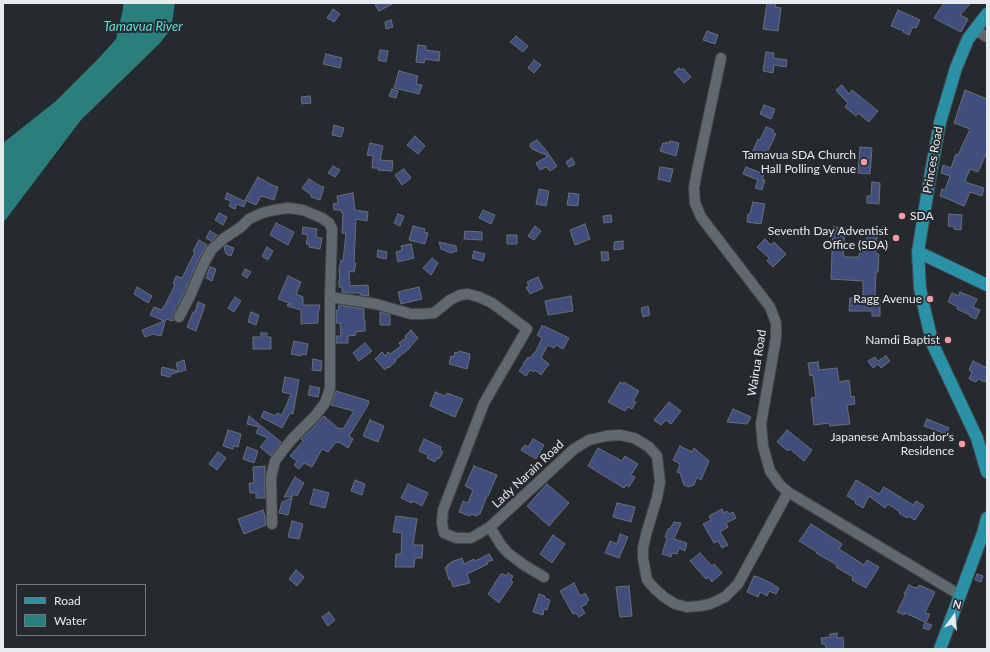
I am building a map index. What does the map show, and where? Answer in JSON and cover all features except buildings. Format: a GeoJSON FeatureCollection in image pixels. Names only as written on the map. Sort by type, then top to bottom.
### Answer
{"type":"FeatureCollection","features":[{"type":"Feature","properties":{"kind":"main road","name":"Princes Road"},"geometry":{"type":"LineString","coordinates":[[987,14],[968,39],[956,68],[940,122],[918,252],[920,288],[924,312],[933,345],[977,438],[987,472]]}},
{"type":"Feature","properties":{"kind":"main road"},"geometry":{"type":"LineString","coordinates":[[918,252],[987,285]]}},
{"type":"Feature","properties":{"kind":"main road"},"geometry":{"type":"LineString","coordinates":[[940,649],[983,533],[987,518]]}},
{"type":"Feature","properties":{"kind":"street"},"geometry":{"type":"LineString","coordinates":[[975,30],[987,38]]}},
{"type":"Feature","properties":{"kind":"street","name":"Wairua Road"},"geometry":{"type":"LineString","coordinates":[[721,58],[697,171],[694,188],[695,203],[701,217],[770,307],[776,323],[776,338],[761,424],[763,446],[770,471],[780,485],[788,492],[960,595]]}},
{"type":"Feature","properties":{"kind":"street"},"geometry":{"type":"LineString","coordinates":[[179,317],[204,263],[212,250],[223,239],[242,227],[249,219],[262,213],[288,208],[303,210],[322,218],[329,223],[332,229],[330,392],[325,403],[292,439],[275,461],[271,477],[272,524]]}},
{"type":"Feature","properties":{"kind":"street","name":"Lady Narain Road"},"geometry":{"type":"LineString","coordinates":[[330,297],[376,304],[411,314],[422,314],[434,313],[450,300],[460,295],[468,294],[492,303],[527,329],[484,403],[443,510],[442,523],[444,533],[456,538],[471,538],[490,527],[574,449],[589,440],[606,436],[620,435],[634,438],[649,447],[657,456],[660,482],[643,548],[643,558],[647,580],[664,597],[675,604],[687,607],[700,606],[710,604],[725,596],[738,584],[788,492]]}},
{"type":"Feature","properties":{"kind":"street"},"geometry":{"type":"LineString","coordinates":[[490,527],[501,545],[508,553],[544,577]]}},
{"type":"Feature","properties":{"kind":"water","name":"Tamavua River"},"geometry":{"type":"Polygon","coordinates":[[[123,3],[175,3],[171,29],[160,43],[81,120],[3,223],[3,143],[56,101],[116,39],[123,10],[123,3]]]}},
{"type":"Feature","properties":{"kind":"place","name":"Tamavua SDA Church Hall Polling Venue"},"geometry":{"type":"Point","coordinates":[864,162]}},
{"type":"Feature","properties":{"kind":"place","name":"SDA"},"geometry":{"type":"Point","coordinates":[902,216]}},
{"type":"Feature","properties":{"kind":"place","name":"Seventh Day Adventist Office (SDA)"},"geometry":{"type":"Point","coordinates":[896,238]}},
{"type":"Feature","properties":{"kind":"place","name":"Ragg Avenue"},"geometry":{"type":"Point","coordinates":[930,299]}},
{"type":"Feature","properties":{"kind":"place","name":"Namdi Baptist"},"geometry":{"type":"Point","coordinates":[948,340]}},
{"type":"Feature","properties":{"kind":"place","name":"Japanese Ambassador's Residence"},"geometry":{"type":"Point","coordinates":[962,444]}}]}
